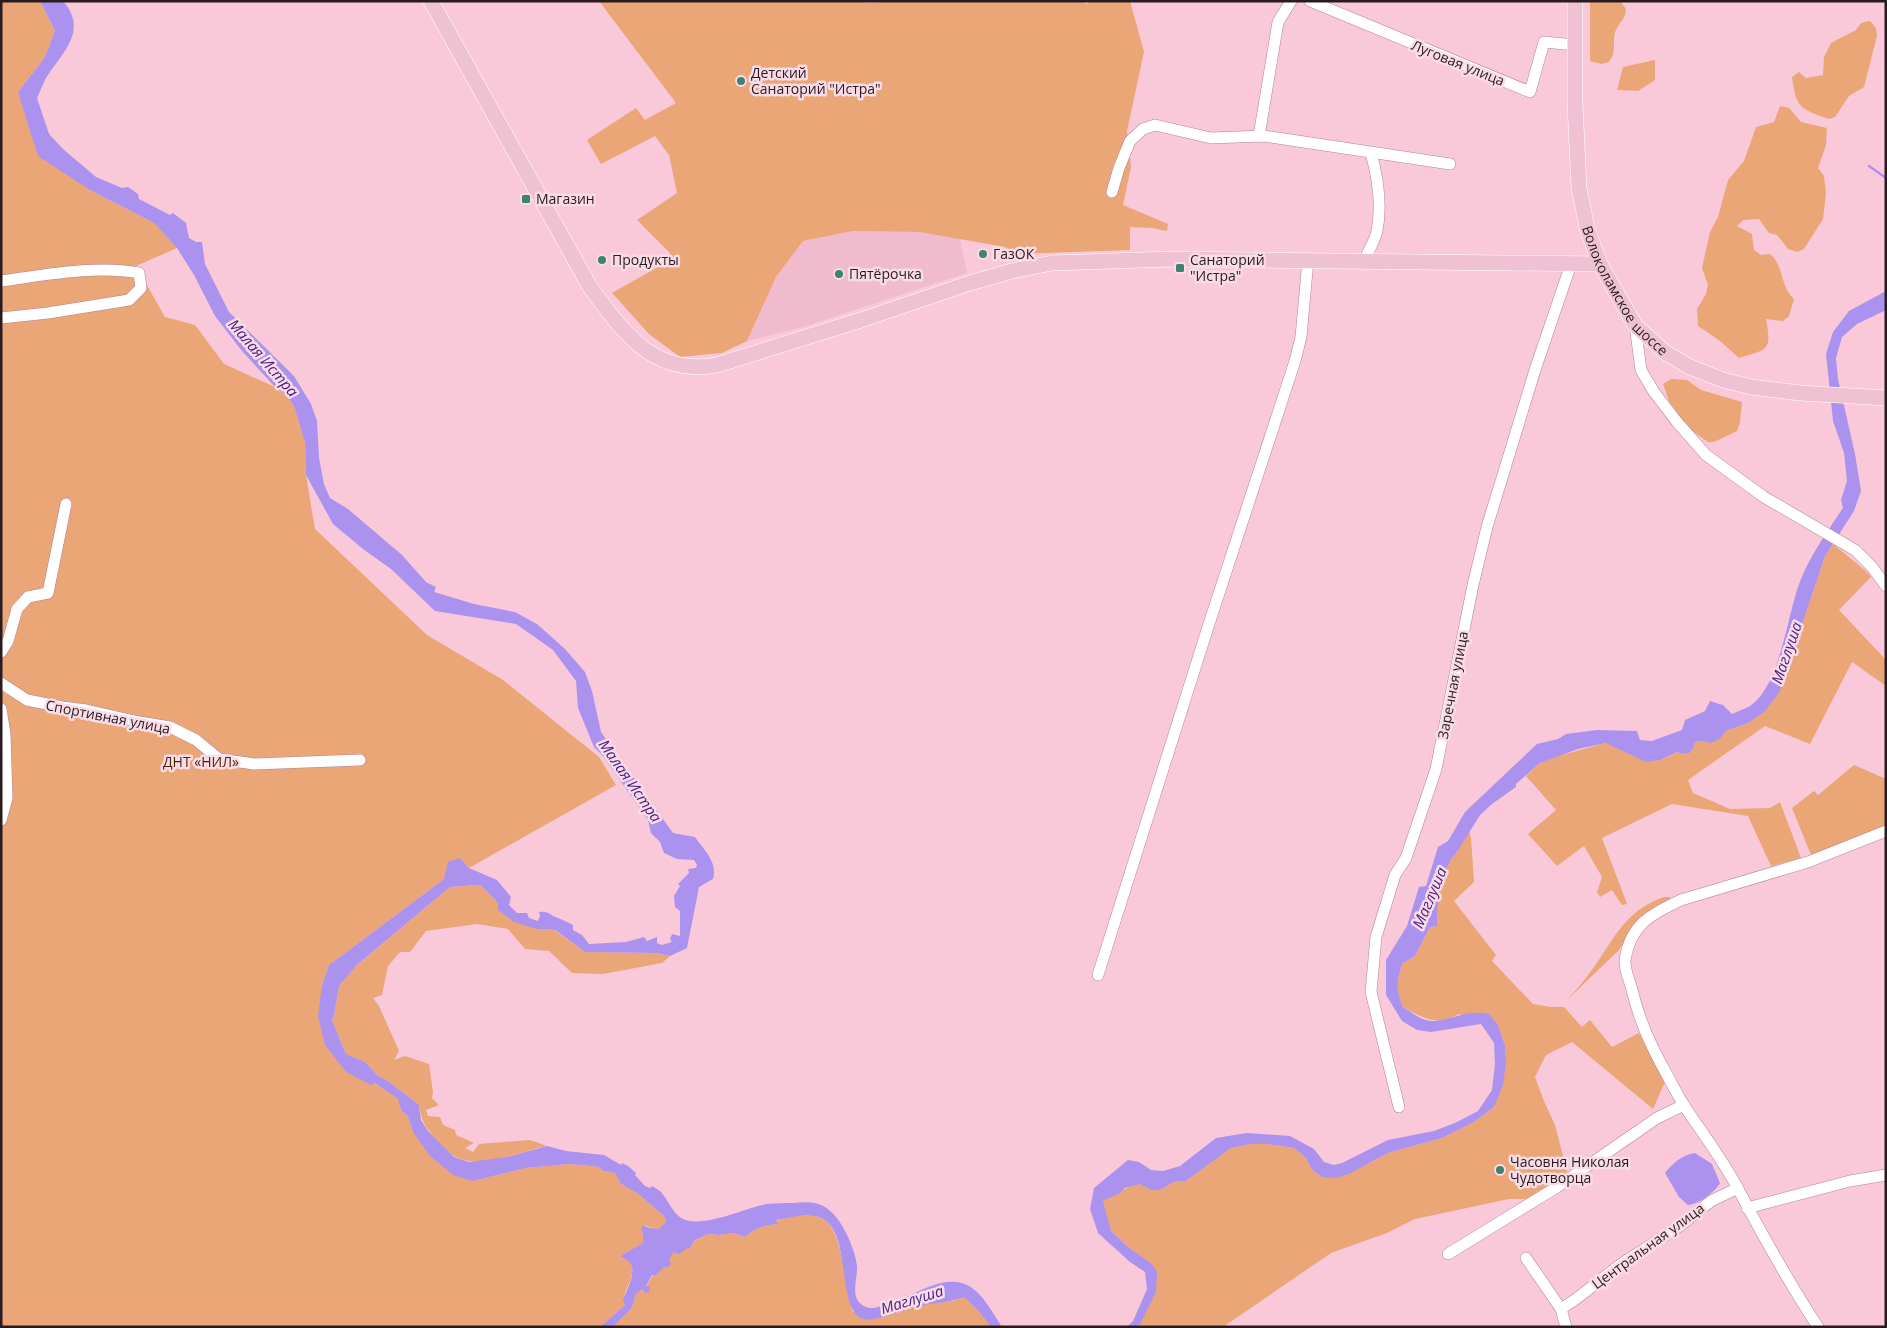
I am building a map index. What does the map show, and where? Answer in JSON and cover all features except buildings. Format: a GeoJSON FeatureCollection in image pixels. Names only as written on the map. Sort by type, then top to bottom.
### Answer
{"type":"FeatureCollection","features":[{"type":"Feature","properties":{"kind":"main road"},"geometry":{"type":"LineString","coordinates":[[431,1],[590,288],[637,343],[653,355],[672,364],[701,368],[717,365],[861,320],[970,283],[1036,265],[1088,261],[1172,259],[1600,264]]}},
{"type":"Feature","properties":{"kind":"main road","name":"Волоколамское шоссе"},"geometry":{"type":"LineString","coordinates":[[1575,1],[1574,45],[1579,188],[1587,228],[1600,264],[1635,325],[1666,353],[1690,367],[1723,380],[1751,388],[1800,393],[1880,397]]}},
{"type":"Feature","properties":{"kind":"street"},"geometry":{"type":"LineString","coordinates":[[1260,136],[1278,22],[1291,1]]}},
{"type":"Feature","properties":{"kind":"street","name":"Луговая улица"},"geometry":{"type":"LineString","coordinates":[[1310,1],[1530,92],[1544,42],[1574,45]]}},
{"type":"Feature","properties":{"kind":"street"},"geometry":{"type":"LineString","coordinates":[[1112,192],[1130,141],[1143,129],[1155,125],[1212,138],[1260,136],[1450,164]]}},
{"type":"Feature","properties":{"kind":"street"},"geometry":{"type":"LineString","coordinates":[[1365,260],[1376,232],[1379,205],[1378,177],[1371,153]]}},
{"type":"Feature","properties":{"kind":"street"},"geometry":{"type":"LineString","coordinates":[[1098,975],[1208,627],[1295,361],[1301,337],[1308,260]]}},
{"type":"Feature","properties":{"kind":"street","name":"Заречная улица"},"geometry":{"type":"LineString","coordinates":[[1399,1107],[1371,992],[1376,937],[1395,875],[1406,858],[1436,769],[1472,584],[1487,527],[1535,370],[1571,264]]}},
{"type":"Feature","properties":{"kind":"street"},"geometry":{"type":"LineString","coordinates":[[1,281],[70,272],[118,269],[139,273],[141,288],[129,300],[48,314],[1,318]]}},
{"type":"Feature","properties":{"kind":"street"},"geometry":{"type":"LineString","coordinates":[[1635,325],[1641,370],[1654,392],[1706,455],[1764,497],[1856,550],[1886,586]]}},
{"type":"Feature","properties":{"kind":"street"},"geometry":{"type":"LineString","coordinates":[[1,652],[8,641],[17,609],[28,597],[48,593],[66,504]]}},
{"type":"Feature","properties":{"kind":"street","name":"Спортивная улица"},"geometry":{"type":"LineString","coordinates":[[1,683],[28,700],[170,727],[196,740],[219,759],[254,764],[360,760]]}},
{"type":"Feature","properties":{"kind":"street"},"geometry":{"type":"LineString","coordinates":[[1,709],[5,734],[7,798],[1,820]]}},
{"type":"Feature","properties":{"kind":"street"},"geometry":{"type":"LineString","coordinates":[[1818,1327],[1747,1208],[1738,1188],[1684,1105],[1646,1036],[1635,1008],[1624,963],[1630,938],[1646,920],[1680,900],[1808,862],[1886,831]]}},
{"type":"Feature","properties":{"kind":"street"},"geometry":{"type":"LineString","coordinates":[[1448,1254],[1569,1179],[1657,1118],[1684,1105]]}},
{"type":"Feature","properties":{"kind":"street"},"geometry":{"type":"LineString","coordinates":[[1747,1208],[1850,1181],[1886,1174]]}},
{"type":"Feature","properties":{"kind":"street","name":"Центральная улица"},"geometry":{"type":"LineString","coordinates":[[1561,1309],[1621,1264],[1680,1226],[1710,1201],[1738,1188]]}},
{"type":"Feature","properties":{"kind":"street"},"geometry":{"type":"LineString","coordinates":[[1526,1258],[1561,1309],[1566,1327]]}},
{"type":"Feature","properties":{"kind":"shaded area"},"geometry":{"type":"Polygon","coordinates":[[[853,231],[919,232],[960,239],[967,273],[803,327],[747,341],[776,277],[803,241],[853,231]]]}},
{"type":"Feature","properties":{"kind":"green space","name":"ДНТ «НИЛ»"},"geometry":{"type":"Polygon","coordinates":[[[1,1],[40,1],[55,31],[45,57],[18,92],[90,190],[154,223],[177,248],[136,266],[165,317],[195,325],[224,364],[275,387],[284,393],[294,406],[305,443],[306,475],[315,529],[427,635],[503,680],[599,757],[616,785],[469,868],[460,858],[444,879],[329,965],[322,985],[341,1065],[346,1072],[375,1083],[398,1099],[401,1110],[408,1117],[413,1132],[473,1181],[526,1168],[570,1164],[599,1167],[603,1171],[615,1173],[621,1184],[637,1193],[664,1216],[666,1222],[658,1229],[646,1226],[642,1233],[645,1242],[620,1258],[630,1261],[633,1269],[625,1295],[625,1305],[600,1327],[1,1327],[1,1]]]}},
{"type":"Feature","properties":{"kind":"green space"},"geometry":{"type":"Polygon","coordinates":[[[599,1],[863,1],[864,3],[911,1],[1081,1],[1087,4],[1091,1],[1130,1],[1144,52],[1127,131],[1131,167],[1123,205],[1168,224],[1167,231],[1130,227],[1130,250],[1016,254],[1005,247],[919,232],[853,231],[803,241],[776,277],[747,341],[722,353],[680,357],[649,334],[612,293],[656,268],[670,253],[637,220],[677,193],[669,155],[655,136],[601,164],[587,140],[636,108],[645,120],[676,103],[599,1]]]}},
{"type":"Feature","properties":{"kind":"green space"},"geometry":{"type":"Polygon","coordinates":[[[1620,1],[1626,9],[1615,34],[1612,58],[1609,62],[1601,64],[1590,61],[1590,2],[1620,1]]]}},
{"type":"Feature","properties":{"kind":"green space"},"geometry":{"type":"Polygon","coordinates":[[[1870,21],[1876,28],[1877,36],[1864,87],[1849,96],[1835,117],[1829,119],[1806,110],[1798,102],[1792,77],[1799,72],[1806,78],[1823,75],[1824,57],[1831,43],[1856,30],[1861,23],[1870,21]]]}},
{"type":"Feature","properties":{"kind":"green space"},"geometry":{"type":"Polygon","coordinates":[[[1655,60],[1655,80],[1638,91],[1617,90],[1623,67],[1655,60]]]}},
{"type":"Feature","properties":{"kind":"green space"},"geometry":{"type":"Polygon","coordinates":[[[1780,106],[1789,108],[1801,122],[1827,128],[1826,145],[1818,168],[1824,176],[1826,193],[1823,219],[1804,249],[1797,252],[1788,249],[1777,235],[1769,233],[1759,219],[1743,220],[1737,226],[1752,234],[1754,250],[1761,255],[1770,254],[1778,264],[1786,288],[1794,299],[1789,316],[1783,321],[1766,319],[1768,343],[1766,347],[1756,353],[1739,358],[1720,341],[1698,326],[1697,309],[1706,294],[1708,285],[1702,268],[1710,232],[1718,217],[1728,180],[1744,161],[1756,127],[1774,122],[1780,106]]]}},
{"type":"Feature","properties":{"kind":"green space"},"geometry":{"type":"Polygon","coordinates":[[[1671,379],[1687,380],[1701,390],[1742,402],[1740,423],[1737,431],[1714,442],[1708,442],[1688,428],[1669,401],[1663,384],[1671,379]]]}},
{"type":"Feature","properties":{"kind":"green space"},"geometry":{"type":"Polygon","coordinates":[[[1833,544],[1871,577],[1839,610],[1886,660],[1886,686],[1852,662],[1810,744],[1765,726],[1688,780],[1693,793],[1730,809],[1770,808],[1780,802],[1801,858],[1771,866],[1748,816],[1672,804],[1602,838],[1627,904],[1622,905],[1612,890],[1600,897],[1597,892],[1602,877],[1584,846],[1557,866],[1528,834],[1556,810],[1526,776],[1540,763],[1606,743],[1660,760],[1678,752],[1684,754],[1693,749],[1695,742],[1721,738],[1726,731],[1748,723],[1793,651],[1825,556],[1833,544]]]}},
{"type":"Feature","properties":{"kind":"green space"},"geometry":{"type":"Polygon","coordinates":[[[1854,765],[1886,779],[1886,825],[1811,855],[1792,808],[1814,791],[1818,795],[1854,765]]]}},
{"type":"Feature","properties":{"kind":"green space"},"geometry":{"type":"Polygon","coordinates":[[[1469,830],[1474,882],[1454,901],[1496,955],[1492,961],[1533,1004],[1564,1007],[1582,1027],[1590,1020],[1612,1047],[1639,1033],[1665,1082],[1653,1109],[1572,1042],[1546,1055],[1535,1077],[1555,1125],[1569,1179],[1538,1199],[1509,1199],[1415,1219],[1387,1233],[1331,1253],[1223,1327],[1137,1327],[1156,1292],[1152,1264],[1128,1247],[1111,1231],[1102,1201],[1136,1184],[1160,1190],[1174,1182],[1186,1181],[1231,1148],[1251,1144],[1294,1148],[1305,1157],[1313,1171],[1322,1177],[1368,1164],[1388,1153],[1442,1138],[1474,1122],[1494,1107],[1506,1061],[1505,1045],[1498,1025],[1459,1014],[1444,1020],[1430,1020],[1403,1007],[1398,990],[1399,975],[1403,963],[1415,956],[1430,927],[1437,926],[1438,902],[1443,876],[1469,830]]]}},
{"type":"Feature","properties":{"kind":"green space"},"geometry":{"type":"Polygon","coordinates":[[[480,885],[498,903],[537,929],[554,930],[585,952],[653,953],[670,956],[662,963],[603,974],[572,973],[549,951],[525,949],[508,929],[477,924],[426,931],[410,952],[400,952],[388,966],[382,995],[373,998],[379,1006],[399,1051],[394,1060],[405,1056],[429,1064],[432,1098],[439,1105],[426,1110],[428,1116],[440,1117],[443,1125],[455,1130],[456,1135],[474,1143],[465,1148],[473,1152],[479,1144],[530,1140],[547,1146],[489,1161],[466,1160],[451,1154],[428,1129],[423,1121],[419,1105],[388,1081],[377,1075],[365,1062],[346,1054],[332,1020],[339,986],[355,967],[450,887],[480,885]]]}},
{"type":"Feature","properties":{"kind":"green space"},"geometry":{"type":"Polygon","coordinates":[[[1664,897],[1671,899],[1627,937],[1619,950],[1567,1000],[1588,976],[1615,935],[1631,917],[1640,909],[1664,897]]]}},
{"type":"Feature","properties":{"kind":"green space"},"geometry":{"type":"Polygon","coordinates":[[[795,1216],[818,1217],[825,1220],[831,1227],[840,1249],[853,1312],[910,1308],[935,1302],[953,1301],[964,1297],[991,1327],[613,1327],[631,1309],[636,1294],[646,1287],[653,1275],[656,1275],[674,1252],[708,1234],[733,1233],[745,1237],[760,1227],[778,1224],[775,1221],[795,1216]]]}},
{"type":"Feature","properties":{"kind":"water"},"geometry":{"type":"Polygon","coordinates":[[[40,1],[63,1],[71,12],[74,23],[70,42],[45,80],[37,98],[49,134],[63,149],[96,177],[122,188],[128,187],[138,194],[139,199],[170,215],[173,213],[186,223],[189,238],[196,242],[202,242],[205,264],[229,312],[294,376],[311,404],[317,421],[319,458],[324,484],[330,498],[348,509],[402,555],[426,582],[436,587],[434,592],[474,604],[515,612],[537,624],[565,649],[585,672],[592,691],[601,732],[673,833],[695,837],[709,856],[714,867],[713,879],[699,887],[687,948],[670,956],[655,953],[585,952],[555,930],[537,929],[514,922],[498,910],[498,903],[480,885],[450,887],[357,965],[339,986],[332,1020],[346,1054],[365,1062],[377,1075],[388,1081],[419,1105],[421,1120],[428,1131],[454,1157],[469,1162],[507,1157],[547,1146],[566,1151],[604,1155],[621,1165],[622,1163],[628,1166],[636,1173],[635,1175],[645,1186],[650,1188],[652,1186],[661,1192],[678,1216],[686,1220],[704,1221],[715,1219],[767,1204],[803,1202],[816,1204],[825,1207],[834,1214],[848,1236],[856,1260],[855,1289],[860,1304],[868,1308],[877,1307],[898,1301],[941,1283],[953,1282],[973,1288],[987,1304],[1002,1327],[991,1327],[964,1297],[952,1301],[915,1307],[882,1317],[863,1319],[854,1312],[849,1300],[840,1248],[835,1233],[827,1221],[814,1216],[795,1216],[776,1220],[778,1224],[760,1228],[745,1237],[733,1233],[708,1234],[694,1241],[689,1249],[687,1248],[679,1254],[674,1252],[669,1259],[671,1264],[668,1267],[664,1267],[656,1275],[652,1275],[646,1286],[650,1287],[649,1292],[645,1293],[643,1289],[636,1294],[631,1309],[613,1327],[600,1327],[625,1305],[623,1300],[632,1275],[632,1269],[631,1264],[627,1260],[620,1258],[624,1253],[644,1242],[641,1226],[658,1229],[666,1222],[664,1216],[637,1193],[621,1184],[615,1173],[603,1171],[599,1167],[570,1164],[526,1168],[473,1181],[453,1175],[430,1156],[413,1132],[408,1117],[401,1110],[398,1099],[375,1083],[371,1085],[346,1072],[325,1045],[318,1016],[322,985],[329,965],[444,879],[448,862],[460,858],[469,868],[497,880],[511,897],[509,905],[517,913],[527,913],[529,918],[538,921],[539,912],[548,913],[573,925],[573,930],[582,935],[589,944],[626,942],[644,937],[647,941],[657,937],[657,943],[662,945],[672,942],[670,939],[672,934],[680,936],[680,911],[675,907],[674,896],[680,886],[678,884],[689,873],[688,869],[696,868],[697,865],[694,860],[677,859],[664,853],[660,842],[651,833],[648,820],[603,756],[594,747],[578,708],[576,681],[553,650],[516,624],[435,611],[391,569],[333,524],[306,475],[305,443],[294,406],[284,393],[275,387],[242,351],[215,316],[194,275],[177,248],[154,223],[90,190],[38,156],[18,92],[45,57],[55,31],[40,1]]]}},
{"type":"Feature","properties":{"kind":"water","name":"Маглуша"},"geometry":{"type":"Polygon","coordinates":[[[1886,291],[1886,310],[1857,324],[1842,337],[1836,358],[1838,379],[1855,454],[1861,491],[1854,511],[1825,556],[1779,693],[1764,712],[1748,723],[1726,731],[1721,738],[1711,743],[1695,742],[1693,749],[1689,753],[1677,752],[1660,760],[1646,762],[1606,743],[1578,749],[1540,763],[1516,784],[1516,787],[1480,815],[1451,859],[1443,876],[1438,902],[1437,926],[1430,927],[1415,956],[1403,963],[1399,975],[1398,990],[1403,1007],[1424,1020],[1439,1020],[1473,1013],[1489,1014],[1498,1025],[1505,1045],[1506,1061],[1503,1085],[1494,1107],[1474,1122],[1442,1138],[1388,1153],[1349,1174],[1336,1178],[1322,1177],[1313,1171],[1305,1157],[1294,1148],[1251,1144],[1231,1148],[1186,1181],[1174,1182],[1160,1190],[1151,1190],[1140,1184],[1125,1188],[1120,1193],[1103,1201],[1111,1231],[1128,1247],[1152,1264],[1157,1272],[1156,1292],[1141,1323],[1137,1327],[1127,1327],[1133,1321],[1147,1289],[1145,1272],[1130,1262],[1098,1233],[1090,1209],[1094,1188],[1128,1160],[1139,1162],[1151,1170],[1163,1171],[1180,1166],[1216,1138],[1247,1133],[1290,1136],[1314,1149],[1324,1162],[1334,1165],[1342,1163],[1388,1140],[1434,1131],[1478,1111],[1492,1090],[1495,1064],[1494,1043],[1481,1024],[1431,1032],[1417,1030],[1402,1021],[1386,995],[1386,960],[1407,926],[1419,887],[1426,886],[1438,847],[1448,841],[1465,812],[1537,744],[1558,739],[1566,734],[1597,730],[1637,731],[1640,740],[1652,741],[1682,730],[1685,720],[1705,711],[1710,701],[1723,705],[1732,714],[1750,706],[1760,696],[1769,683],[1776,667],[1803,574],[1843,508],[1841,500],[1847,481],[1844,453],[1833,421],[1826,354],[1833,332],[1849,311],[1886,291]]]}},
{"type":"Feature","properties":{"kind":"water"},"geometry":{"type":"Polygon","coordinates":[[[1695,1153],[1712,1164],[1720,1183],[1706,1197],[1697,1203],[1688,1205],[1679,1197],[1665,1173],[1678,1160],[1695,1153]]]}},
{"type":"Feature","properties":{"kind":"waterway"},"geometry":{"type":"LineString","coordinates":[[1869,166],[1886,178]]}},
{"type":"Feature","properties":{"kind":"place","name":"Детский Санаторий \"Истра\""},"geometry":{"type":"Point","coordinates":[741,81]}},
{"type":"Feature","properties":{"kind":"place","name":"Магазин"},"geometry":{"type":"Point","coordinates":[526,199]}},
{"type":"Feature","properties":{"kind":"place","name":"ГазОК"},"geometry":{"type":"Point","coordinates":[983,254]}},
{"type":"Feature","properties":{"kind":"place","name":"Продукты"},"geometry":{"type":"Point","coordinates":[602,260]}},
{"type":"Feature","properties":{"kind":"place","name":"Санаторий \"Истра\""},"geometry":{"type":"Point","coordinates":[1180,268]}},
{"type":"Feature","properties":{"kind":"place","name":"Пятёрочка"},"geometry":{"type":"Point","coordinates":[839,274]}},
{"type":"Feature","properties":{"kind":"place","name":"Часовня Николая Чудотворца"},"geometry":{"type":"Point","coordinates":[1500,1170]}},
{"type":"Feature","properties":{"kind":"water label","name":"Малая Истра"},"geometry":{"type":"Point","coordinates":[263,358]}},
{"type":"Feature","properties":{"kind":"water label","name":"Малая Истра"},"geometry":{"type":"Point","coordinates":[630,781]}}]}
